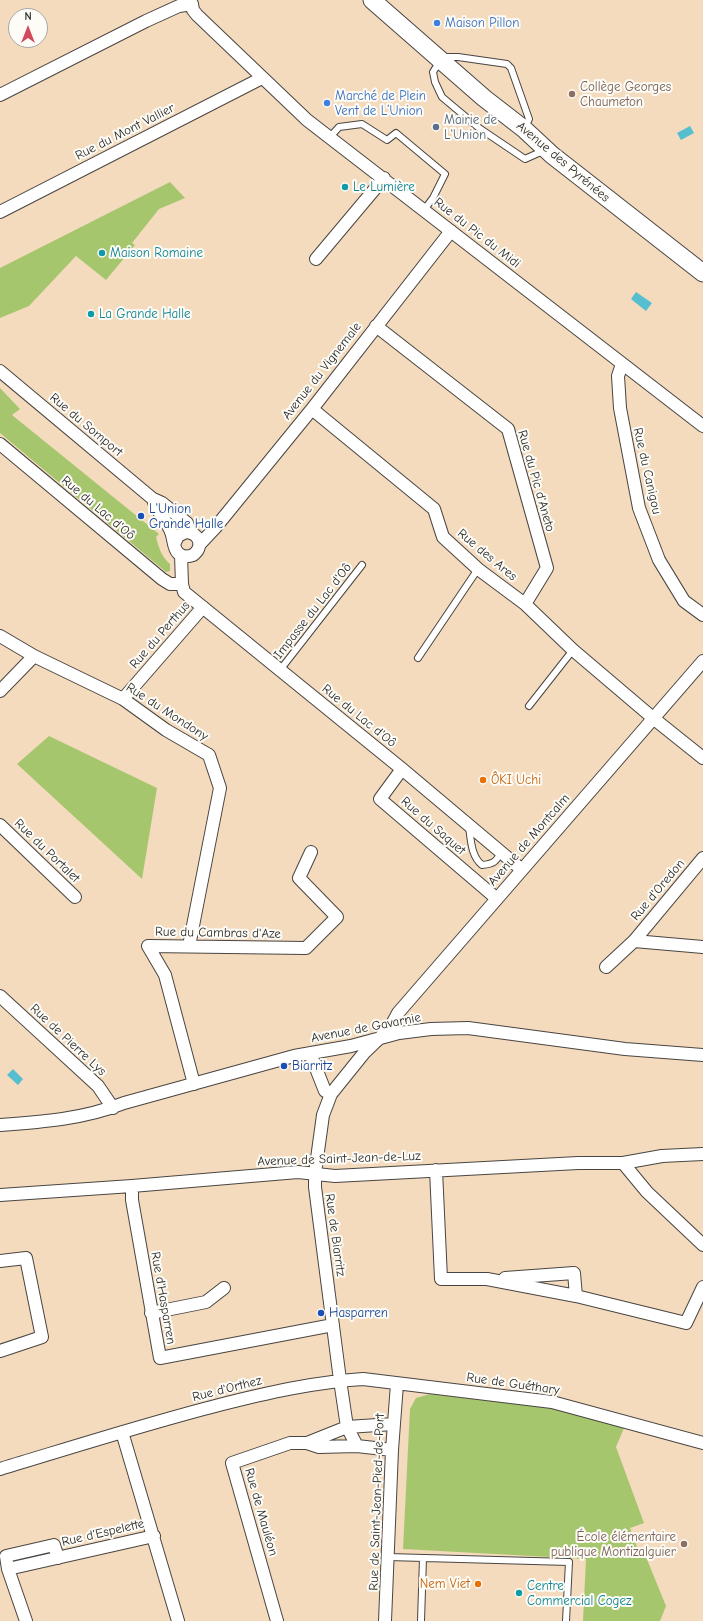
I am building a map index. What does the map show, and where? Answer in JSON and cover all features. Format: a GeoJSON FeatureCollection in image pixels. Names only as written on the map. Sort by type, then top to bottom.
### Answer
{"type":"FeatureCollection","features":[{"type":"Feature","properties":{"kind":"main road","name":"Avenue des Pyrénées"},"geometry":{"type":"LineString","coordinates":[[372,0],[484,98],[524,129],[546,150],[703,273]]}},
{"type":"Feature","properties":{"kind":"street","name":"Rue du Pic du Midi"},"geometry":{"type":"LineString","coordinates":[[194,2],[194,12],[307,120],[703,426]]}},
{"type":"Feature","properties":{"kind":"street"},"geometry":{"type":"LineString","coordinates":[[0,95],[146,21],[179,6],[194,2]]}},
{"type":"Feature","properties":{"kind":"street","name":"Rue du Mont Vallier"},"geometry":{"type":"LineString","coordinates":[[0,212],[262,78]]}},
{"type":"Feature","properties":{"kind":"street"},"geometry":{"type":"LineString","coordinates":[[316,259],[384,178]]}},
{"type":"Feature","properties":{"kind":"street","name":"Avenue du Vignemale"},"geometry":{"type":"LineString","coordinates":[[195,537],[215,528],[312,409],[451,231]]}},
{"type":"Feature","properties":{"kind":"street","name":"Rue du Pic d'Aneto"},"geometry":{"type":"LineString","coordinates":[[376,326],[508,429],[547,568],[525,604]]}},
{"type":"Feature","properties":{"kind":"street","name":"Rue du Canigou"},"geometry":{"type":"LineString","coordinates":[[622,364],[618,376],[619,402],[638,508],[659,560],[684,601],[703,616]]}},
{"type":"Feature","properties":{"kind":"street","name":"Rue du Somport"},"geometry":{"type":"LineString","coordinates":[[0,371],[153,499],[162,503],[187,523],[195,537]]}},
{"type":"Feature","properties":{"kind":"street","name":"Rue des Ares"},"geometry":{"type":"LineString","coordinates":[[312,409],[434,509],[444,537],[478,569],[525,604],[573,650],[703,758]]}},
{"type":"Feature","properties":{"kind":"street","name":"Rue du Lac d'Oô"},"geometry":{"type":"LineString","coordinates":[[0,444],[162,579],[170,584],[182,581],[184,592],[402,769],[522,869]]}},
{"type":"Feature","properties":{"kind":"street","name":"Rue du Somport"},"geometry":{"type":"LineString","coordinates":[[153,499],[155,507],[171,532],[174,544]]}},
{"type":"Feature","properties":{"kind":"street"},"geometry":{"type":"LineString","coordinates":[[181,533],[195,537],[196,553],[187,555],[175,549],[174,544],[181,533]]}},
{"type":"Feature","properties":{"kind":"street"},"geometry":{"type":"LineString","coordinates":[[182,581],[187,555]]}},
{"type":"Feature","properties":{"kind":"street","name":"Rue du Perthus"},"geometry":{"type":"LineString","coordinates":[[123,699],[203,607]]}},
{"type":"Feature","properties":{"kind":"street","name":"Rue du Mondony"},"geometry":{"type":"LineString","coordinates":[[0,636],[34,656],[123,699],[166,730],[209,755],[220,788],[189,946]]}},
{"type":"Feature","properties":{"kind":"street"},"geometry":{"type":"LineString","coordinates":[[0,691],[34,656]]}},
{"type":"Feature","properties":{"kind":"street","name":"Avenue de Montcalm"},"geometry":{"type":"LineString","coordinates":[[378,1039],[390,1028],[398,1013],[496,898],[703,662]]}},
{"type":"Feature","properties":{"kind":"street","name":"Rue du Saquet"},"geometry":{"type":"LineString","coordinates":[[402,769],[380,799],[496,898]]}},
{"type":"Feature","properties":{"kind":"street","name":"Rue du Portalet"},"geometry":{"type":"LineString","coordinates":[[0,825],[75,897]]}},
{"type":"Feature","properties":{"kind":"street","name":"Rue du Cambras d'Aze"},"geometry":{"type":"LineString","coordinates":[[194,1084],[165,975],[148,946],[306,948],[337,917],[299,878],[311,852]]}},
{"type":"Feature","properties":{"kind":"street","name":"Rue d'Oredon"},"geometry":{"type":"LineString","coordinates":[[606,967],[634,941],[703,858]]}},
{"type":"Feature","properties":{"kind":"street","name":"Rue d'Oredon"},"geometry":{"type":"LineString","coordinates":[[634,941],[703,947]]}},
{"type":"Feature","properties":{"kind":"street","name":"Rue de Pierre Lys"},"geometry":{"type":"LineString","coordinates":[[0,996],[98,1086],[113,1108]]}},
{"type":"Feature","properties":{"kind":"street","name":"Avenue de Gavarnie"},"geometry":{"type":"LineString","coordinates":[[0,1125],[55,1120],[99,1112],[294,1056],[350,1046],[399,1033],[431,1029],[468,1028],[625,1049],[703,1055]]}},
{"type":"Feature","properties":{"kind":"street","name":"Rue de Biarritz"},"geometry":{"type":"LineString","coordinates":[[340,1380],[315,1187],[315,1173],[323,1115],[331,1094],[351,1067],[378,1039]]}},
{"type":"Feature","properties":{"kind":"street"},"geometry":{"type":"LineString","coordinates":[[310,1053],[325,1091],[331,1094]]}},
{"type":"Feature","properties":{"kind":"street","name":"Avenue de Saint-Jean-de-Luz"},"geometry":{"type":"LineString","coordinates":[[0,1195],[298,1172],[335,1176],[578,1163],[623,1163],[662,1156],[703,1154]]}},
{"type":"Feature","properties":{"kind":"street"},"geometry":{"type":"LineString","coordinates":[[623,1163],[647,1192],[703,1245]]}},
{"type":"Feature","properties":{"kind":"street"},"geometry":{"type":"LineString","coordinates":[[436,1170],[441,1279],[487,1279],[574,1273],[576,1296]]}},
{"type":"Feature","properties":{"kind":"street","name":"Rue d'Hasparren"},"geometry":{"type":"LineString","coordinates":[[132,1186],[132,1200],[160,1358],[333,1325]]}},
{"type":"Feature","properties":{"kind":"street"},"geometry":{"type":"LineString","coordinates":[[0,1261],[26,1258],[42,1337],[0,1351]]}},
{"type":"Feature","properties":{"kind":"street"},"geometry":{"type":"LineString","coordinates":[[487,1279],[576,1296],[686,1323],[703,1287]]}},
{"type":"Feature","properties":{"kind":"street"},"geometry":{"type":"LineString","coordinates":[[151,1313],[206,1302],[224,1288]]}},
{"type":"Feature","properties":{"kind":"street","name":"Rue de Guéthary"},"geometry":{"type":"LineString","coordinates":[[340,1380],[363,1379],[552,1402],[703,1443]]}},
{"type":"Feature","properties":{"kind":"street"},"geometry":{"type":"LineString","coordinates":[[340,1380],[348,1427],[357,1446]]}},
{"type":"Feature","properties":{"kind":"street","name":"Rue d'Orthez"},"geometry":{"type":"LineString","coordinates":[[0,1469],[175,1416],[261,1394],[340,1380]]}},
{"type":"Feature","properties":{"kind":"street","name":"Rue de Saint-Jean-Pied-de-Port"},"geometry":{"type":"LineString","coordinates":[[386,1621],[393,1424],[397,1384]]}},
{"type":"Feature","properties":{"kind":"street","name":"Rue de Mauléon"},"geometry":{"type":"LineString","coordinates":[[277,1621],[232,1462],[290,1443],[307,1442],[348,1427],[393,1424]]}},
{"type":"Feature","properties":{"kind":"street"},"geometry":{"type":"LineString","coordinates":[[122,1432],[178,1621]]}},
{"type":"Feature","properties":{"kind":"street","name":"Rue de Mauléon"},"geometry":{"type":"LineString","coordinates":[[307,1442],[319,1447],[357,1446],[392,1450]]}},
{"type":"Feature","properties":{"kind":"street","name":"Rue d'Espelette"},"geometry":{"type":"LineString","coordinates":[[26,1621],[8,1569],[154,1536]]}},
{"type":"Feature","properties":{"kind":"lane"},"geometry":{"type":"LineString","coordinates":[[524,129],[529,119],[511,68],[507,64],[458,57],[439,58],[433,72],[435,82],[442,97],[479,128],[525,159],[546,150]]}},
{"type":"Feature","properties":{"kind":"lane"},"geometry":{"type":"LineString","coordinates":[[330,137],[339,127],[362,124],[387,140],[396,133],[445,174],[433,198],[424,210]]}},
{"type":"Feature","properties":{"kind":"lane","name":"Impasse du Lac d'Oô"},"geometry":{"type":"LineString","coordinates":[[280,670],[362,565]]}},
{"type":"Feature","properties":{"kind":"lane"},"geometry":{"type":"LineString","coordinates":[[418,658],[478,569]]}},
{"type":"Feature","properties":{"kind":"lane"},"geometry":{"type":"LineString","coordinates":[[529,706],[573,650]]}},
{"type":"Feature","properties":{"kind":"lane"},"geometry":{"type":"LineString","coordinates":[[469,825],[473,852],[476,860],[482,865],[496,862],[501,851]]}},
{"type":"Feature","properties":{"kind":"lane"},"geometry":{"type":"LineString","coordinates":[[388,1557],[569,1562],[566,1621]]}},
{"type":"Feature","properties":{"kind":"lane"},"geometry":{"type":"LineString","coordinates":[[421,1621],[423,1558]]}},
{"type":"Feature","properties":{"kind":"green space"},"geometry":{"type":"Polygon","coordinates":[[[170,182],[185,198],[159,209],[132,243],[135,245],[106,280],[76,256],[29,306],[0,318],[0,268],[170,182]]]}},
{"type":"Feature","properties":{"kind":"green space"},"geometry":{"type":"Polygon","coordinates":[[[0,388],[20,409],[12,415],[159,534],[156,537],[158,545],[162,555],[170,564],[170,571],[166,572],[0,433],[0,388]]]}},
{"type":"Feature","properties":{"kind":"green space"},"geometry":{"type":"Polygon","coordinates":[[[49,736],[157,788],[142,879],[17,764],[49,736]]]}},
{"type":"Feature","properties":{"kind":"green space"},"geometry":{"type":"Polygon","coordinates":[[[430,1394],[550,1408],[624,1428],[616,1447],[644,1523],[630,1528],[641,1558],[646,1557],[666,1606],[660,1621],[583,1621],[586,1559],[403,1549],[410,1409],[416,1398],[430,1394]]]}},
{"type":"Feature","properties":{"kind":"water"},"geometry":{"type":"Polygon","coordinates":[[[690,126],[694,133],[681,140],[677,133],[690,126]]]}},
{"type":"Feature","properties":{"kind":"water"},"geometry":{"type":"Polygon","coordinates":[[[636,292],[652,303],[646,311],[631,299],[636,292]]]}},
{"type":"Feature","properties":{"kind":"water"},"geometry":{"type":"Polygon","coordinates":[[[13,1069],[23,1079],[18,1085],[7,1075],[13,1069]]]}},
{"type":"Feature","properties":{"kind":"place","name":"Maison Pillon"},"geometry":{"type":"Point","coordinates":[437,23]}},
{"type":"Feature","properties":{"kind":"place","name":"Collège Georges Chaumeton"},"geometry":{"type":"Point","coordinates":[572,94]}},
{"type":"Feature","properties":{"kind":"place","name":"Marché de Plein Vent de L’Union"},"geometry":{"type":"Point","coordinates":[327,103]}},
{"type":"Feature","properties":{"kind":"place","name":"Mairie de L'Union"},"geometry":{"type":"Point","coordinates":[436,127]}},
{"type":"Feature","properties":{"kind":"place","name":"Le Lumière"},"geometry":{"type":"Point","coordinates":[345,187]}},
{"type":"Feature","properties":{"kind":"place","name":"Maison Romaine"},"geometry":{"type":"Point","coordinates":[102,253]}},
{"type":"Feature","properties":{"kind":"place","name":"La Grande Halle"},"geometry":{"type":"Point","coordinates":[91,314]}},
{"type":"Feature","properties":{"kind":"place","name":"L'Union Grande Halle"},"geometry":{"type":"Point","coordinates":[141,516]}},
{"type":"Feature","properties":{"kind":"place","name":"ÔKI Uchi"},"geometry":{"type":"Point","coordinates":[483,780]}},
{"type":"Feature","properties":{"kind":"place","name":"Biarritz"},"geometry":{"type":"Point","coordinates":[284,1066]}},
{"type":"Feature","properties":{"kind":"place","name":"Hasparren"},"geometry":{"type":"Point","coordinates":[321,1313]}},
{"type":"Feature","properties":{"kind":"place","name":"École élémentaire publique Montizalguier"},"geometry":{"type":"Point","coordinates":[684,1544]}},
{"type":"Feature","properties":{"kind":"place","name":"Nem Viet"},"geometry":{"type":"Point","coordinates":[478,1584]}},
{"type":"Feature","properties":{"kind":"place","name":"Centre Commercial Cogez"},"geometry":{"type":"Point","coordinates":[519,1593]}}]}
